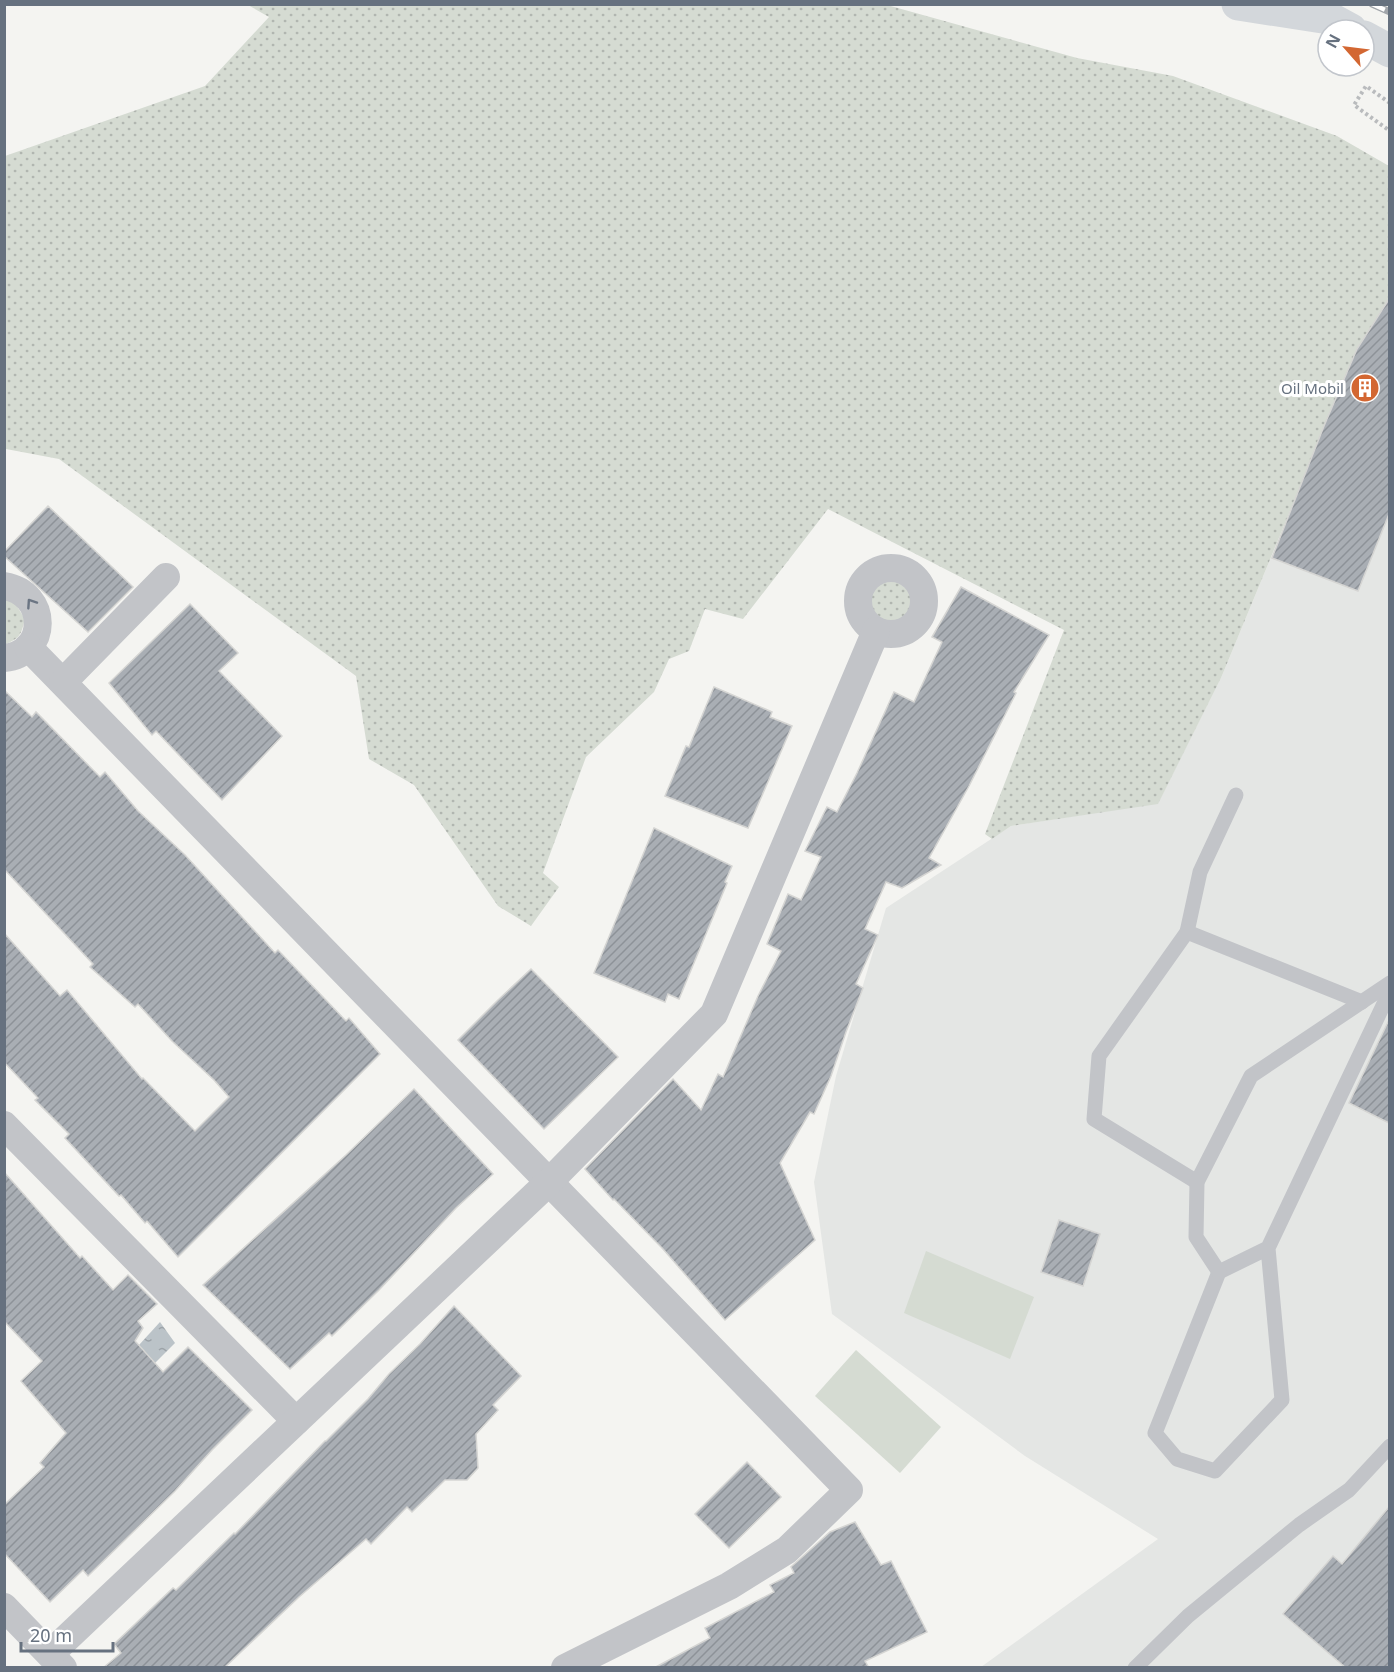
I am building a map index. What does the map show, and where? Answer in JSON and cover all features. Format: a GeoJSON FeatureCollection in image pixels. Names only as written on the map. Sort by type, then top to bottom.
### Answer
{"type":"FeatureCollection","features":[{"type":"Feature","properties":{"kind":"main road"},"geometry":{"type":"LineString","coordinates":[[1238,4],[1316,19]]}},
{"type":"Feature","properties":{"kind":"main road"},"geometry":{"type":"LineString","coordinates":[[1285,4],[1324,18]]}},
{"type":"Feature","properties":{"kind":"street"},"geometry":{"type":"LineString","coordinates":[[63,682],[166,577]]}},
{"type":"Feature","properties":{"kind":"street"},"geometry":{"type":"LineString","coordinates":[[4,586],[23,592],[32,601],[37,612],[39,624],[36,636],[16,652],[63,682],[849,1490],[787,1550],[739,1580],[565,1668]]}},
{"type":"Feature","properties":{"kind":"street"},"geometry":{"type":"LineString","coordinates":[[4,1607],[57,1660],[296,1421],[549,1182],[714,1014],[876,631]]}},
{"type":"Feature","properties":{"kind":"street"},"geometry":{"type":"LineString","coordinates":[[4,1125],[296,1421]]}},
{"type":"Feature","properties":{"kind":"lane"},"geometry":{"type":"LineString","coordinates":[[1197,1182],[1094,1119],[1099,1056],[1187,932],[1200,872],[1236,795]]}},
{"type":"Feature","properties":{"kind":"lane"},"geometry":{"type":"LineString","coordinates":[[1187,932],[1362,1002]]}},
{"type":"Feature","properties":{"kind":"lane"},"geometry":{"type":"LineString","coordinates":[[1219,1272],[1196,1237],[1197,1182],[1251,1076],[1389,983]]}},
{"type":"Feature","properties":{"kind":"lane"},"geometry":{"type":"LineString","coordinates":[[1268,1248],[1219,1272],[1155,1433],[1177,1459],[1215,1471],[1282,1400],[1268,1248],[1389,991]]}},
{"type":"Feature","properties":{"kind":"lane"},"geometry":{"type":"LineString","coordinates":[[1135,1668],[1188,1616],[1299,1525],[1349,1490],[1389,1446]]}},
{"type":"Feature","properties":{"kind":"path"},"geometry":{"type":"LineString","coordinates":[[1389,103],[1366,86],[1354,105],[1389,131]]}},
{"type":"Feature","properties":{"kind":"shaded area"},"geometry":{"type":"Polygon","coordinates":[[[248,5],[887,5],[1077,58],[1173,76],[1337,136],[1389,166],[1389,299],[1357,349],[1221,678],[1158,804],[1011,826],[992,839],[985,834],[1064,630],[828,509],[743,619],[705,609],[689,651],[669,659],[654,692],[586,757],[543,873],[559,887],[531,926],[498,906],[414,785],[369,759],[356,676],[59,459],[5,450],[5,156],[205,86],[269,17],[248,5]]]}},
{"type":"Feature","properties":{"kind":"shaded area"},"geometry":{"type":"Polygon","coordinates":[[[1389,299],[1389,1667],[981,1667],[1158,1539],[1025,1456],[832,1314],[814,1182],[836,1076],[886,908],[1011,826],[1158,803],[1221,678],[1357,349],[1389,299]]]}},
{"type":"Feature","properties":{"kind":"shaded area"},"geometry":{"type":"Polygon","coordinates":[[[886,576],[896,576],[908,583],[915,595],[915,605],[908,617],[896,624],[886,624],[871,613],[867,605],[867,595],[878,580],[886,576]]]}},
{"type":"Feature","properties":{"kind":"shaded area"},"geometry":{"type":"Polygon","coordinates":[[[4,597],[13,600],[25,619],[19,635],[4,645],[4,597]]]}},
{"type":"Feature","properties":{"kind":"shaded area"},"geometry":{"type":"Polygon","coordinates":[[[926,1251],[1034,1297],[1010,1359],[904,1313],[926,1251]]]}},
{"type":"Feature","properties":{"kind":"shaded area"},"geometry":{"type":"Polygon","coordinates":[[[856,1350],[941,1427],[900,1473],[815,1396],[856,1350]]]}},
{"type":"Feature","properties":{"kind":"water"},"geometry":{"type":"Polygon","coordinates":[[[160,1322],[175,1343],[155,1363],[139,1345],[160,1322]]]}},
{"type":"Feature","properties":{"kind":"building"},"geometry":{"type":"Polygon","coordinates":[[[1389,299],[1389,514],[1358,591],[1272,558],[1357,349],[1389,299]]]}},
{"type":"Feature","properties":{"kind":"building"},"geometry":{"type":"Polygon","coordinates":[[[48,506],[133,587],[88,632],[4,556],[4,552],[48,506]]]}},
{"type":"Feature","properties":{"kind":"building"},"geometry":{"type":"Polygon","coordinates":[[[961,587],[1049,635],[1014,692],[1016,693],[969,786],[929,858],[941,865],[902,888],[886,882],[865,929],[878,935],[856,984],[863,988],[831,1076],[814,1114],[810,1112],[780,1163],[815,1240],[725,1320],[663,1249],[585,1169],[673,1079],[701,1110],[718,1074],[723,1077],[758,996],[781,951],[767,944],[788,894],[801,900],[821,857],[805,851],[827,807],[837,812],[894,692],[914,702],[942,642],[932,637],[961,587]]]}},
{"type":"Feature","properties":{"kind":"building"},"geometry":{"type":"Polygon","coordinates":[[[190,604],[238,653],[219,671],[282,736],[222,800],[156,731],[152,735],[109,683],[190,604]]]}},
{"type":"Feature","properties":{"kind":"building"},"geometry":{"type":"Polygon","coordinates":[[[714,687],[772,712],[770,717],[792,726],[748,828],[665,796],[714,687]]]}},
{"type":"Feature","properties":{"kind":"building"},"geometry":{"type":"Polygon","coordinates":[[[4,690],[32,717],[36,712],[100,777],[105,772],[138,811],[185,855],[275,953],[278,950],[346,1021],[349,1018],[380,1054],[178,1257],[147,1221],[145,1223],[65,1138],[69,1134],[35,1100],[38,1098],[4,1062],[4,933],[60,996],[67,990],[142,1079],[195,1131],[229,1097],[138,1004],[135,1007],[90,967],[93,964],[4,869],[4,690]]]}},
{"type":"Feature","properties":{"kind":"building"},"geometry":{"type":"Polygon","coordinates":[[[654,828],[732,866],[679,999],[668,994],[665,1002],[594,973],[654,828]]]}},
{"type":"Feature","properties":{"kind":"building"},"geometry":{"type":"Polygon","coordinates":[[[531,969],[618,1057],[544,1129],[458,1040],[531,969]]]}},
{"type":"Feature","properties":{"kind":"building"},"geometry":{"type":"Polygon","coordinates":[[[1389,1020],[1389,1123],[1349,1103],[1389,1020]]]}},
{"type":"Feature","properties":{"kind":"building"},"geometry":{"type":"Polygon","coordinates":[[[414,1089],[493,1174],[456,1208],[332,1336],[329,1333],[290,1369],[203,1285],[346,1155],[414,1089]]]}},
{"type":"Feature","properties":{"kind":"building"},"geometry":{"type":"Polygon","coordinates":[[[4,1172],[80,1258],[82,1256],[113,1290],[128,1275],[157,1304],[138,1321],[143,1328],[135,1341],[163,1372],[188,1347],[252,1410],[175,1491],[88,1576],[83,1570],[50,1602],[4,1553],[4,1505],[44,1467],[40,1463],[66,1433],[21,1381],[42,1361],[4,1321],[4,1172]]]}},
{"type":"Feature","properties":{"kind":"building"},"geometry":{"type":"Polygon","coordinates":[[[1059,1220],[1100,1234],[1083,1286],[1041,1272],[1059,1220]]]}},
{"type":"Feature","properties":{"kind":"building"},"geometry":{"type":"Polygon","coordinates":[[[454,1306],[521,1376],[493,1405],[498,1410],[476,1434],[478,1468],[467,1480],[445,1480],[412,1512],[407,1507],[371,1544],[366,1539],[299,1597],[224,1668],[103,1668],[121,1653],[114,1644],[235,1534],[368,1399],[454,1306]]]}},
{"type":"Feature","properties":{"kind":"building"},"geometry":{"type":"Polygon","coordinates":[[[747,1462],[781,1497],[729,1548],[695,1514],[747,1462]]]}},
{"type":"Feature","properties":{"kind":"building"},"geometry":{"type":"Polygon","coordinates":[[[1389,1507],[1389,1668],[1346,1668],[1283,1614],[1333,1556],[1342,1564],[1389,1507]]]}},
{"type":"Feature","properties":{"kind":"building"},"geometry":{"type":"Polygon","coordinates":[[[855,1522],[881,1565],[891,1561],[927,1632],[865,1661],[869,1668],[654,1668],[710,1638],[705,1628],[774,1592],[770,1585],[794,1573],[791,1567],[830,1532],[855,1522]]]}},
{"type":"Feature","properties":{"kind":"railway"},"geometry":{"type":"LineString","coordinates":[[1372,4],[1390,12]]}},
{"type":"Feature","properties":{"kind":"place","name":"Oil Mobil"},"geometry":{"type":"Point","coordinates":[1365,388]}}]}
